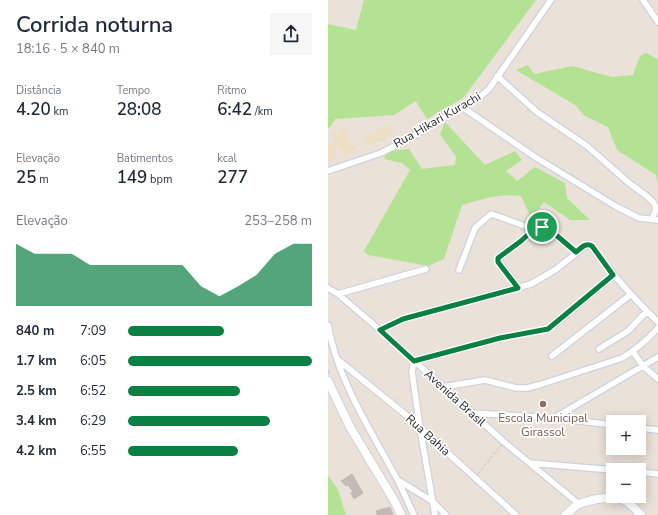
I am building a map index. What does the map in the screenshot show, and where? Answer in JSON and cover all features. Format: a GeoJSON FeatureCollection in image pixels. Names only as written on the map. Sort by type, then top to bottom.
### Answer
{"type":"FeatureCollection","features":[{"type":"Feature","properties":{"kind":"main road"},"geometry":{"type":"LineString","coordinates":[[328,381],[350,427],[395,502],[401,515]]}},
{"type":"Feature","properties":{"kind":"main road"},"geometry":{"type":"LineString","coordinates":[[568,514],[578,504],[612,498],[621,499],[629,503],[641,515]]}},
{"type":"Feature","properties":{"kind":"street","name":"Rua Hikari Kurachi"},"geometry":{"type":"LineString","coordinates":[[328,171],[381,153],[482,96],[489,89],[551,0]]}},
{"type":"Feature","properties":{"kind":"street"},"geometry":{"type":"LineString","coordinates":[[643,0],[658,22]]}},
{"type":"Feature","properties":{"kind":"street"},"geometry":{"type":"LineString","coordinates":[[462,107],[580,185],[633,216],[655,219],[656,210],[654,203],[648,197],[629,183],[587,146],[537,112],[498,76]]}},
{"type":"Feature","properties":{"kind":"street"},"geometry":{"type":"LineString","coordinates":[[459,270],[474,228],[491,214],[533,230]]}},
{"type":"Feature","properties":{"kind":"street"},"geometry":{"type":"LineString","coordinates":[[518,288],[498,258],[533,230],[542,227],[549,229],[576,252]]}},
{"type":"Feature","properties":{"kind":"street"},"geometry":{"type":"LineString","coordinates":[[380,330],[403,319],[531,284],[555,270],[576,252],[589,244],[630,295],[658,322]]}},
{"type":"Feature","properties":{"kind":"street"},"geometry":{"type":"LineString","coordinates":[[338,294],[426,269]]}},
{"type":"Feature","properties":{"kind":"street"},"geometry":{"type":"LineString","coordinates":[[554,325],[613,275]]}},
{"type":"Feature","properties":{"kind":"street","name":"Avenida Brasil"},"geometry":{"type":"LineString","coordinates":[[328,283],[330,289],[338,294],[380,330],[504,442],[578,504]]}},
{"type":"Feature","properties":{"kind":"street"},"geometry":{"type":"LineString","coordinates":[[552,356],[630,295]]}},
{"type":"Feature","properties":{"kind":"street"},"geometry":{"type":"LineString","coordinates":[[600,350],[628,331],[647,311]]}},
{"type":"Feature","properties":{"kind":"street"},"geometry":{"type":"LineString","coordinates":[[328,325],[337,359],[363,419],[398,480],[414,515]]}},
{"type":"Feature","properties":{"kind":"street"},"geometry":{"type":"LineString","coordinates":[[442,387],[484,380],[516,388],[527,388],[539,385],[622,358],[633,352],[658,328]]}},
{"type":"Feature","properties":{"kind":"street"},"geometry":{"type":"LineString","coordinates":[[435,515],[412,372],[414,361],[500,338]]}},
{"type":"Feature","properties":{"kind":"street"},"geometry":{"type":"LineString","coordinates":[[633,352],[644,366],[658,379]]}},
{"type":"Feature","properties":{"kind":"street"},"geometry":{"type":"LineString","coordinates":[[554,418],[658,357]]}},
{"type":"Feature","properties":{"kind":"street","name":"Rua Bahia"},"geometry":{"type":"LineString","coordinates":[[337,359],[420,428],[516,515]]}},
{"type":"Feature","properties":{"kind":"street"},"geometry":{"type":"LineString","coordinates":[[472,413],[554,418],[606,424]]}},
{"type":"Feature","properties":{"kind":"street"},"geometry":{"type":"LineString","coordinates":[[646,429],[658,430]]}},
{"type":"Feature","properties":{"kind":"street"},"geometry":{"type":"LineString","coordinates":[[529,463],[606,469]]}},
{"type":"Feature","properties":{"kind":"street"},"geometry":{"type":"LineString","coordinates":[[646,473],[658,474]]}},
{"type":"Feature","properties":{"kind":"street"},"geometry":{"type":"LineString","coordinates":[[398,480],[432,501],[446,515]]}},
{"type":"Feature","properties":{"kind":"lane"},"geometry":{"type":"LineString","coordinates":[[500,338],[548,329],[554,325]]}},
{"type":"Feature","properties":{"kind":"path"},"geometry":{"type":"LineString","coordinates":[[475,477],[504,442]]}},
{"type":"Feature","properties":{"kind":"shaded area"},"geometry":{"type":"Polygon","coordinates":[[[389,124],[395,134],[386,138],[386,142],[383,143],[380,141],[368,146],[364,136],[389,124]]]}},
{"type":"Feature","properties":{"kind":"shaded area"},"geometry":{"type":"Polygon","coordinates":[[[344,127],[349,135],[347,136],[350,142],[355,149],[354,151],[350,153],[348,152],[348,154],[344,155],[339,147],[333,150],[337,158],[328,163],[328,141],[330,145],[336,142],[332,134],[344,127]]]}},
{"type":"Feature","properties":{"kind":"green space"},"geometry":{"type":"Polygon","coordinates":[[[364,0],[536,0],[463,98],[427,119],[416,101],[394,115],[335,119],[328,128],[328,24],[356,30],[364,0]]]}},
{"type":"Feature","properties":{"kind":"green space"},"geometry":{"type":"Polygon","coordinates":[[[646,53],[658,59],[658,185],[656,175],[617,150],[608,127],[585,116],[575,105],[516,70],[528,65],[534,74],[572,66],[612,77],[633,75],[640,56],[646,53]]]}},
{"type":"Feature","properties":{"kind":"green space"},"geometry":{"type":"Polygon","coordinates":[[[445,122],[485,165],[515,151],[522,160],[506,171],[517,181],[535,167],[565,183],[567,198],[590,220],[570,220],[544,202],[531,218],[521,196],[498,196],[462,205],[444,259],[428,266],[368,255],[364,251],[410,170],[402,163],[384,159],[387,151],[409,149],[422,169],[455,165],[456,157],[440,134],[445,122]]]}},
{"type":"Feature","properties":{"kind":"green space"},"geometry":{"type":"Polygon","coordinates":[[[328,475],[338,490],[346,515],[328,515],[328,475]]]}},
{"type":"Feature","properties":{"kind":"building"},"geometry":{"type":"Polygon","coordinates":[[[352,474],[363,493],[354,499],[351,493],[353,492],[348,485],[346,486],[341,481],[352,474]]]}},
{"type":"Feature","properties":{"kind":"building"},"geometry":{"type":"Polygon","coordinates":[[[390,507],[393,515],[377,515],[376,511],[390,507]]]}},
{"type":"Feature","properties":{"kind":"place","name":"Escola Municipal Girassol"},"geometry":{"type":"Point","coordinates":[543,404]}},
{"type":"Feature","properties":{"kind":"route"},"geometry":{"type":"LineString","coordinates":[[542,227],[549,229],[576,252],[588,244],[592,246],[613,275],[551,328],[489,341],[414,361],[380,330],[403,319],[518,288],[498,262],[498,258],[533,230],[542,227]]}}]}
